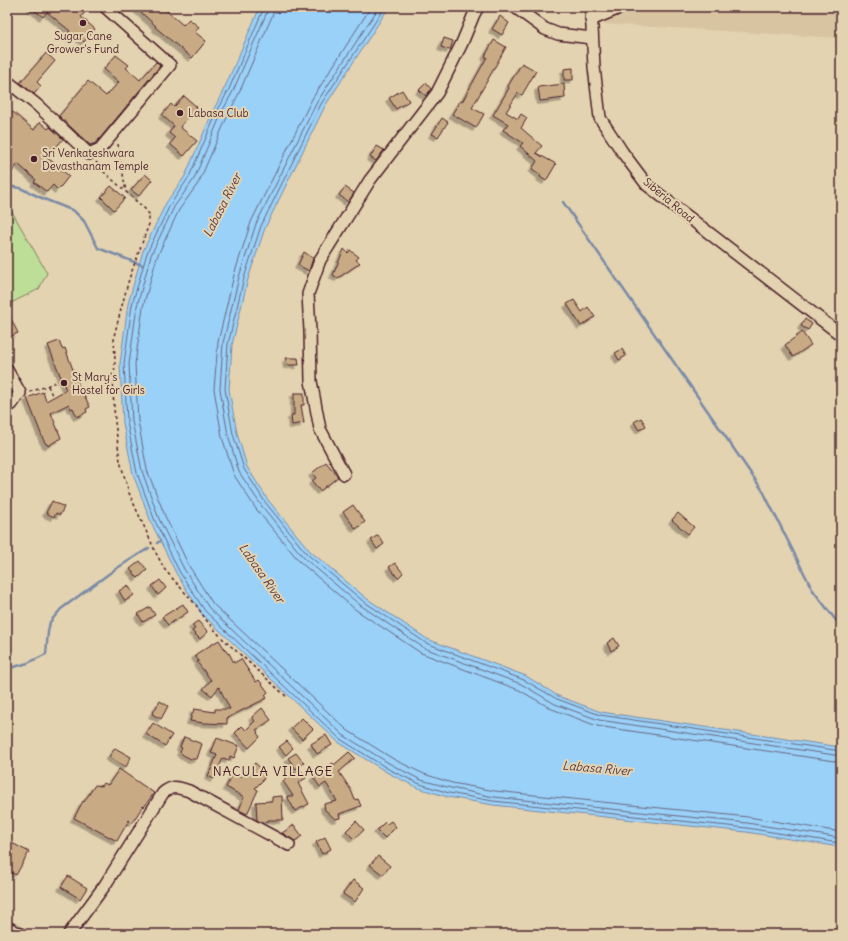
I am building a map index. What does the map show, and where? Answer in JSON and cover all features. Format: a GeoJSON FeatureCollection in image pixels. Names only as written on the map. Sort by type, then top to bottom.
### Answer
{"type":"FeatureCollection","features":[{"type":"Feature","properties":{"kind":"street"},"geometry":{"type":"LineString","coordinates":[[7,81],[37,105],[89,154],[100,149],[170,65],[105,7]]}},
{"type":"Feature","properties":{"kind":"street"},"geometry":{"type":"LineString","coordinates":[[344,474],[320,429],[311,381],[308,294],[320,260],[370,180],[437,93],[478,7]]}},
{"type":"Feature","properties":{"kind":"street"},"geometry":{"type":"LineString","coordinates":[[514,7],[545,29],[558,34],[592,38]]}},
{"type":"Feature","properties":{"kind":"street","name":"Siberia Road"},"geometry":{"type":"LineString","coordinates":[[591,7],[594,67],[600,118],[623,153],[647,185],[841,336]]}},
{"type":"Feature","properties":{"kind":"street"},"geometry":{"type":"LineString","coordinates":[[591,20],[622,7]]}},
{"type":"Feature","properties":{"kind":"street"},"geometry":{"type":"LineString","coordinates":[[7,370],[20,393],[7,408]]}},
{"type":"Feature","properties":{"kind":"street"},"geometry":{"type":"LineString","coordinates":[[69,934],[105,885],[163,793],[168,789],[176,786],[189,791],[289,845]]}},
{"type":"Feature","properties":{"kind":"street"},"geometry":{"type":"LineString","coordinates":[[7,927],[20,934]]}},
{"type":"Feature","properties":{"kind":"path"},"geometry":{"type":"LineString","coordinates":[[115,130],[126,192]]}},
{"type":"Feature","properties":{"kind":"path"},"geometry":{"type":"LineString","coordinates":[[89,154],[104,172],[149,214],[149,224],[129,279],[114,336],[115,362],[113,392],[115,422],[120,461],[129,494],[165,570],[196,605],[207,621],[222,638],[288,698]]}},
{"type":"Feature","properties":{"kind":"path"},"geometry":{"type":"LineString","coordinates":[[20,393],[25,393],[48,386],[58,381]]}},
{"type":"Feature","properties":{"kind":"path"},"geometry":{"type":"LineString","coordinates":[[48,386],[52,395]]}},
{"type":"Feature","properties":{"kind":"shaded area"},"geometry":{"type":"Polygon","coordinates":[[[602,7],[841,7],[841,38],[603,24],[602,7]]]}},
{"type":"Feature","properties":{"kind":"green space"},"geometry":{"type":"Polygon","coordinates":[[[7,203],[47,273],[39,289],[13,302],[7,301],[7,203]]]}},
{"type":"Feature","properties":{"kind":"water","name":"Labasa River"},"geometry":{"type":"Polygon","coordinates":[[[260,7],[389,7],[325,106],[265,228],[248,279],[232,345],[229,390],[237,433],[247,467],[268,500],[310,551],[366,598],[427,639],[526,676],[558,696],[601,712],[841,747],[841,849],[833,846],[746,832],[493,805],[448,797],[418,788],[388,773],[338,742],[202,614],[176,573],[151,522],[133,474],[123,423],[120,364],[128,304],[143,251],[166,203],[185,176],[260,7]]]}},
{"type":"Feature","properties":{"kind":"building"},"geometry":{"type":"Polygon","coordinates":[[[30,7],[89,7],[81,17],[95,29],[84,42],[76,35],[72,40],[66,35],[70,31],[47,12],[43,17],[30,7]]]}},
{"type":"Feature","properties":{"kind":"building"},"geometry":{"type":"Polygon","coordinates":[[[135,7],[162,7],[183,25],[189,19],[199,27],[195,32],[206,41],[192,58],[155,27],[156,26],[135,7]]]}},
{"type":"Feature","properties":{"kind":"building"},"geometry":{"type":"Polygon","coordinates":[[[500,16],[509,23],[502,35],[492,29],[500,16]]]}},
{"type":"Feature","properties":{"kind":"building"},"geometry":{"type":"Polygon","coordinates":[[[444,38],[453,41],[450,50],[441,47],[444,38]]]}},
{"type":"Feature","properties":{"kind":"building"},"geometry":{"type":"Polygon","coordinates":[[[494,40],[506,47],[472,108],[484,114],[476,128],[452,114],[460,101],[462,102],[487,57],[485,56],[494,40]]]}},
{"type":"Feature","properties":{"kind":"building"},"geometry":{"type":"Polygon","coordinates":[[[46,53],[55,61],[37,82],[41,86],[34,94],[20,83],[46,53]]]}},
{"type":"Feature","properties":{"kind":"building"},"geometry":{"type":"Polygon","coordinates":[[[116,55],[129,65],[126,68],[140,80],[156,62],[160,66],[96,143],[90,145],[59,116],[88,81],[106,96],[119,82],[104,69],[116,55]]]}},
{"type":"Feature","properties":{"kind":"building"},"geometry":{"type":"Polygon","coordinates":[[[522,63],[536,71],[522,95],[518,93],[506,112],[518,119],[521,114],[527,118],[521,128],[542,146],[536,153],[556,164],[546,181],[540,177],[541,175],[532,169],[537,161],[520,146],[523,143],[503,130],[508,124],[493,115],[522,63]]]}},
{"type":"Feature","properties":{"kind":"building"},"geometry":{"type":"Polygon","coordinates":[[[573,68],[573,80],[564,80],[564,69],[573,68]]]}},
{"type":"Feature","properties":{"kind":"building"},"geometry":{"type":"Polygon","coordinates":[[[426,83],[431,89],[426,96],[419,90],[426,83]]]}},
{"type":"Feature","properties":{"kind":"building"},"geometry":{"type":"Polygon","coordinates":[[[564,84],[565,98],[540,101],[538,87],[564,84]]]}},
{"type":"Feature","properties":{"kind":"building"},"geometry":{"type":"Polygon","coordinates":[[[402,90],[409,101],[396,109],[389,98],[402,90]]]}},
{"type":"Feature","properties":{"kind":"building"},"geometry":{"type":"Polygon","coordinates":[[[184,96],[197,107],[180,127],[197,141],[184,156],[170,144],[175,138],[169,133],[174,126],[162,115],[171,104],[174,107],[184,96]]]}},
{"type":"Feature","properties":{"kind":"building"},"geometry":{"type":"Polygon","coordinates":[[[13,112],[34,130],[40,122],[48,129],[50,127],[63,139],[47,158],[69,176],[58,190],[53,185],[47,192],[34,182],[36,180],[18,164],[7,178],[7,133],[12,128],[7,124],[7,119],[13,112]]]}},
{"type":"Feature","properties":{"kind":"building"},"geometry":{"type":"Polygon","coordinates":[[[442,118],[448,122],[438,137],[432,134],[442,118]]]}},
{"type":"Feature","properties":{"kind":"building"},"geometry":{"type":"Polygon","coordinates":[[[377,146],[384,150],[376,161],[370,157],[377,146]]]}},
{"type":"Feature","properties":{"kind":"building"},"geometry":{"type":"Polygon","coordinates":[[[145,174],[152,180],[139,196],[131,190],[145,174]]]}},
{"type":"Feature","properties":{"kind":"building"},"geometry":{"type":"Polygon","coordinates":[[[111,186],[125,198],[114,210],[101,197],[111,186]]]}},
{"type":"Feature","properties":{"kind":"building"},"geometry":{"type":"Polygon","coordinates":[[[345,187],[354,193],[348,202],[339,195],[345,187]]]}},
{"type":"Feature","properties":{"kind":"building"},"geometry":{"type":"Polygon","coordinates":[[[344,249],[348,253],[350,250],[359,257],[356,260],[360,263],[338,278],[333,275],[344,249]]]}},
{"type":"Feature","properties":{"kind":"building"},"geometry":{"type":"Polygon","coordinates":[[[304,252],[313,258],[309,271],[298,265],[304,252]]]}},
{"type":"Feature","properties":{"kind":"building"},"geometry":{"type":"Polygon","coordinates":[[[574,300],[582,312],[588,307],[595,317],[581,326],[567,304],[574,300]]]}},
{"type":"Feature","properties":{"kind":"building"},"geometry":{"type":"Polygon","coordinates":[[[7,311],[18,333],[7,338],[7,311]]]}},
{"type":"Feature","properties":{"kind":"building"},"geometry":{"type":"Polygon","coordinates":[[[805,319],[812,324],[808,330],[801,326],[805,319]]]}},
{"type":"Feature","properties":{"kind":"building"},"geometry":{"type":"Polygon","coordinates":[[[802,332],[811,345],[793,357],[785,345],[802,332]]]}},
{"type":"Feature","properties":{"kind":"building"},"geometry":{"type":"Polygon","coordinates":[[[59,341],[62,349],[65,348],[82,394],[83,393],[90,407],[86,409],[87,412],[77,417],[73,408],[71,409],[69,404],[51,413],[61,438],[48,446],[43,439],[27,398],[43,392],[46,401],[66,390],[48,345],[59,341]]]}},
{"type":"Feature","properties":{"kind":"building"},"geometry":{"type":"Polygon","coordinates":[[[622,349],[626,356],[619,360],[615,353],[622,349]]]}},
{"type":"Feature","properties":{"kind":"building"},"geometry":{"type":"Polygon","coordinates":[[[286,358],[298,358],[299,365],[287,365],[286,358]]]}},
{"type":"Feature","properties":{"kind":"building"},"geometry":{"type":"Polygon","coordinates":[[[294,393],[304,393],[304,405],[301,405],[304,423],[292,425],[291,415],[294,415],[294,393]]]}},
{"type":"Feature","properties":{"kind":"building"},"geometry":{"type":"Polygon","coordinates":[[[641,418],[646,426],[639,430],[634,422],[641,418]]]}},
{"type":"Feature","properties":{"kind":"building"},"geometry":{"type":"Polygon","coordinates":[[[326,462],[338,477],[320,491],[312,481],[316,478],[312,473],[326,462]]]}},
{"type":"Feature","properties":{"kind":"building"},"geometry":{"type":"Polygon","coordinates":[[[52,501],[64,507],[60,515],[56,513],[54,517],[46,513],[52,501]]]}},
{"type":"Feature","properties":{"kind":"building"},"geometry":{"type":"Polygon","coordinates":[[[353,505],[365,522],[356,529],[343,512],[353,505]]]}},
{"type":"Feature","properties":{"kind":"building"},"geometry":{"type":"Polygon","coordinates":[[[678,513],[694,527],[688,534],[672,520],[678,513]]]}},
{"type":"Feature","properties":{"kind":"building"},"geometry":{"type":"Polygon","coordinates":[[[378,535],[384,544],[377,549],[371,540],[378,535]]]}},
{"type":"Feature","properties":{"kind":"building"},"geometry":{"type":"Polygon","coordinates":[[[140,561],[147,570],[138,578],[130,569],[140,561]]]}},
{"type":"Feature","properties":{"kind":"building"},"geometry":{"type":"Polygon","coordinates":[[[395,563],[403,573],[398,578],[389,567],[395,563]]]}},
{"type":"Feature","properties":{"kind":"building"},"geometry":{"type":"Polygon","coordinates":[[[160,580],[166,588],[158,595],[152,586],[160,580]]]}},
{"type":"Feature","properties":{"kind":"building"},"geometry":{"type":"Polygon","coordinates":[[[128,585],[134,595],[125,601],[119,591],[128,585]]]}},
{"type":"Feature","properties":{"kind":"building"},"geometry":{"type":"Polygon","coordinates":[[[183,604],[188,612],[168,625],[162,617],[183,604]]]}},
{"type":"Feature","properties":{"kind":"building"},"geometry":{"type":"Polygon","coordinates":[[[150,607],[155,615],[143,622],[138,614],[150,607]]]}},
{"type":"Feature","properties":{"kind":"building"},"geometry":{"type":"Polygon","coordinates":[[[198,621],[208,632],[200,639],[192,631],[195,629],[192,625],[198,621]]]}},
{"type":"Feature","properties":{"kind":"building"},"geometry":{"type":"Polygon","coordinates":[[[614,638],[619,646],[611,651],[607,643],[614,638]]]}},
{"type":"Feature","properties":{"kind":"building"},"geometry":{"type":"Polygon","coordinates":[[[219,640],[228,654],[229,653],[234,663],[241,659],[256,682],[259,680],[268,692],[265,695],[267,698],[227,718],[227,724],[190,721],[194,709],[215,712],[215,709],[230,709],[219,687],[212,696],[203,689],[211,680],[197,662],[199,661],[195,656],[219,640]]]}},
{"type":"Feature","properties":{"kind":"building"},"geometry":{"type":"Polygon","coordinates":[[[160,701],[168,706],[161,719],[152,714],[160,701]]]}},
{"type":"Feature","properties":{"kind":"building"},"geometry":{"type":"Polygon","coordinates":[[[262,708],[271,720],[256,730],[260,737],[249,748],[235,733],[242,726],[246,730],[255,721],[252,717],[262,708]]]}},
{"type":"Feature","properties":{"kind":"building"},"geometry":{"type":"Polygon","coordinates":[[[302,718],[313,729],[302,739],[291,728],[302,718]]]}},
{"type":"Feature","properties":{"kind":"building"},"geometry":{"type":"Polygon","coordinates":[[[153,723],[172,735],[165,746],[146,734],[153,723]]]}},
{"type":"Feature","properties":{"kind":"building"},"geometry":{"type":"Polygon","coordinates":[[[326,735],[332,745],[317,754],[311,744],[326,735]]]}},
{"type":"Feature","properties":{"kind":"building"},"geometry":{"type":"Polygon","coordinates":[[[184,737],[202,744],[197,759],[191,759],[180,752],[182,748],[180,747],[184,737]]]}},
{"type":"Feature","properties":{"kind":"building"},"geometry":{"type":"Polygon","coordinates":[[[217,738],[239,746],[234,758],[230,756],[229,760],[223,758],[214,779],[208,776],[217,755],[211,753],[217,738]]]}},
{"type":"Feature","properties":{"kind":"building"},"geometry":{"type":"Polygon","coordinates":[[[287,741],[293,748],[286,755],[279,747],[287,741]]]}},
{"type":"Feature","properties":{"kind":"building"},"geometry":{"type":"Polygon","coordinates":[[[115,748],[131,757],[126,767],[109,757],[115,748]]]}},
{"type":"Feature","properties":{"kind":"building"},"geometry":{"type":"Polygon","coordinates":[[[349,752],[355,758],[339,772],[351,790],[355,800],[358,799],[361,806],[339,814],[340,818],[335,819],[325,810],[324,804],[337,801],[326,783],[320,787],[313,777],[333,763],[334,765],[349,752]]]}},
{"type":"Feature","properties":{"kind":"building"},"geometry":{"type":"Polygon","coordinates":[[[296,753],[304,763],[296,769],[288,758],[296,753]]]}},
{"type":"Feature","properties":{"kind":"building"},"geometry":{"type":"Polygon","coordinates":[[[255,763],[266,773],[263,780],[255,788],[258,790],[247,814],[239,810],[244,797],[226,787],[233,774],[240,777],[255,763]]]}},
{"type":"Feature","properties":{"kind":"building"},"geometry":{"type":"Polygon","coordinates":[[[119,769],[154,793],[132,823],[129,820],[117,841],[74,818],[83,801],[84,802],[95,785],[102,786],[104,783],[108,785],[119,769]]]}},
{"type":"Feature","properties":{"kind":"building"},"geometry":{"type":"Polygon","coordinates":[[[300,769],[306,778],[298,783],[309,804],[295,811],[287,796],[293,796],[283,781],[300,769]]]}},
{"type":"Feature","properties":{"kind":"building"},"geometry":{"type":"Polygon","coordinates":[[[282,796],[283,820],[268,820],[260,822],[257,820],[256,802],[272,801],[272,797],[282,796]]]}},
{"type":"Feature","properties":{"kind":"building"},"geometry":{"type":"Polygon","coordinates":[[[356,821],[364,830],[354,839],[346,831],[356,821]]]}},
{"type":"Feature","properties":{"kind":"building"},"geometry":{"type":"Polygon","coordinates":[[[391,821],[396,827],[385,838],[377,830],[385,822],[387,824],[391,821]]]}},
{"type":"Feature","properties":{"kind":"building"},"geometry":{"type":"Polygon","coordinates":[[[294,825],[302,836],[295,841],[282,833],[294,825]]]}},
{"type":"Feature","properties":{"kind":"building"},"geometry":{"type":"Polygon","coordinates":[[[325,837],[331,849],[322,854],[316,842],[325,837]]]}},
{"type":"Feature","properties":{"kind":"building"},"geometry":{"type":"Polygon","coordinates":[[[10,842],[29,852],[16,875],[7,870],[7,848],[10,842]]]}},
{"type":"Feature","properties":{"kind":"building"},"geometry":{"type":"Polygon","coordinates":[[[378,856],[390,866],[383,875],[370,865],[378,856]]]}},
{"type":"Feature","properties":{"kind":"building"},"geometry":{"type":"Polygon","coordinates":[[[68,876],[87,888],[80,899],[61,887],[68,876]]]}},
{"type":"Feature","properties":{"kind":"building"},"geometry":{"type":"Polygon","coordinates":[[[353,880],[364,888],[355,902],[343,894],[353,880]]]}},
{"type":"Feature","properties":{"kind":"waterway"},"geometry":{"type":"LineString","coordinates":[[7,186],[20,188],[74,211],[84,221],[98,248],[142,265]]}},
{"type":"Feature","properties":{"kind":"waterway"},"geometry":{"type":"LineString","coordinates":[[563,202],[763,491],[812,589],[841,627]]}},
{"type":"Feature","properties":{"kind":"waterway"},"geometry":{"type":"LineString","coordinates":[[7,669],[28,663],[46,654],[50,622],[61,609],[114,570],[149,548]]}},
{"type":"Feature","properties":{"kind":"place","name":"Sugar Cane Grower's Fund"},"geometry":{"type":"Point","coordinates":[83,23]}},
{"type":"Feature","properties":{"kind":"place","name":"Labasa Club"},"geometry":{"type":"Point","coordinates":[180,113]}},
{"type":"Feature","properties":{"kind":"place","name":"Sri Venkateshwara Devasthanam Temple"},"geometry":{"type":"Point","coordinates":[34,159]}},
{"type":"Feature","properties":{"kind":"place","name":"St Mary's Hostel for Girls"},"geometry":{"type":"Point","coordinates":[64,383]}},
{"type":"Feature","properties":{"kind":"district","name":"NACULA VILLAGE"},"geometry":{"type":"Point","coordinates":[273,771]}}]}
